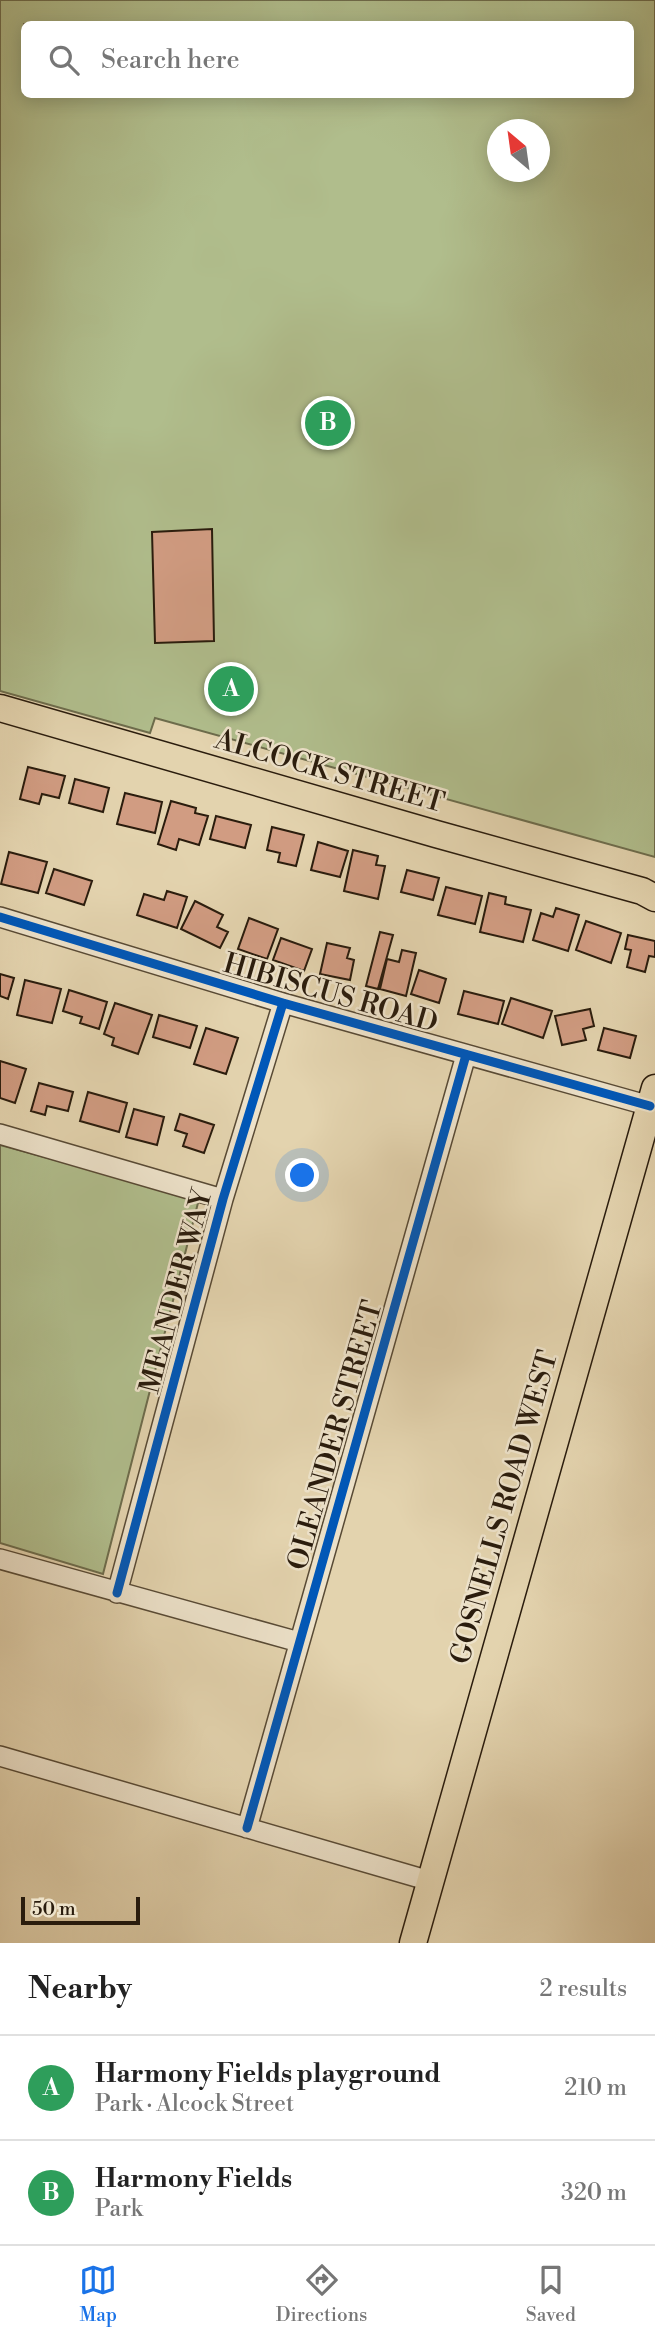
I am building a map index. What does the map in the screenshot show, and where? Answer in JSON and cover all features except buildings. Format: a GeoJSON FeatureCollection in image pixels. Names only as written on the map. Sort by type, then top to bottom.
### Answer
{"type":"FeatureCollection","features":[{"type":"Feature","properties":{"kind":"main road","name":"ALCOCK STREET"},"geometry":{"type":"LineString","coordinates":[[0,708],[651,893]]}},
{"type":"Feature","properties":{"kind":"main road","name":"GOSNELLS ROAD WEST"},"geometry":{"type":"LineString","coordinates":[[413,1943],[652,1097]]}},
{"type":"Feature","properties":{"kind":"street","name":"HIBISCUS ROAD"},"geometry":{"type":"LineString","coordinates":[[0,917],[283,1003],[466,1055],[652,1097]]}},
{"type":"Feature","properties":{"kind":"street","name":"MEANDER WAY"},"geometry":{"type":"LineString","coordinates":[[117,1593],[223,1199],[283,1003]]}},
{"type":"Feature","properties":{"kind":"street","name":"OLEANDER STREET"},"geometry":{"type":"LineString","coordinates":[[247,1828],[466,1055]]}},
{"type":"Feature","properties":{"kind":"street"},"geometry":{"type":"LineString","coordinates":[[0,1135],[223,1199]]}},
{"type":"Feature","properties":{"kind":"street"},"geometry":{"type":"LineString","coordinates":[[0,1559],[299,1642]]}},
{"type":"Feature","properties":{"kind":"street"},"geometry":{"type":"LineString","coordinates":[[0,1756],[430,1881]]}},
{"type":"Feature","properties":{"kind":"green space"},"geometry":{"type":"Polygon","coordinates":[[[0,0],[655,0],[655,857],[155,718],[150,733],[0,691],[0,0]]]}},
{"type":"Feature","properties":{"kind":"green space"},"geometry":{"type":"Polygon","coordinates":[[[0,1145],[199,1199],[103,1574],[0,1543],[0,1145]]]}},
{"type":"Feature","properties":{"kind":"cycle path"},"geometry":{"type":"LineString","coordinates":[[0,917],[283,1003],[650,1106]]}},
{"type":"Feature","properties":{"kind":"cycle path"},"geometry":{"type":"LineString","coordinates":[[117,1593],[223,1199],[283,1003]]}},
{"type":"Feature","properties":{"kind":"cycle path"},"geometry":{"type":"LineString","coordinates":[[247,1828],[466,1055]]}},
{"type":"Feature","properties":{"kind":"place","name":"Harmony Fields"},"geometry":{"type":"Point","coordinates":[328,423]}},
{"type":"Feature","properties":{"kind":"place","name":"Harmony Fields playground"},"geometry":{"type":"Point","coordinates":[231,689]}}]}
